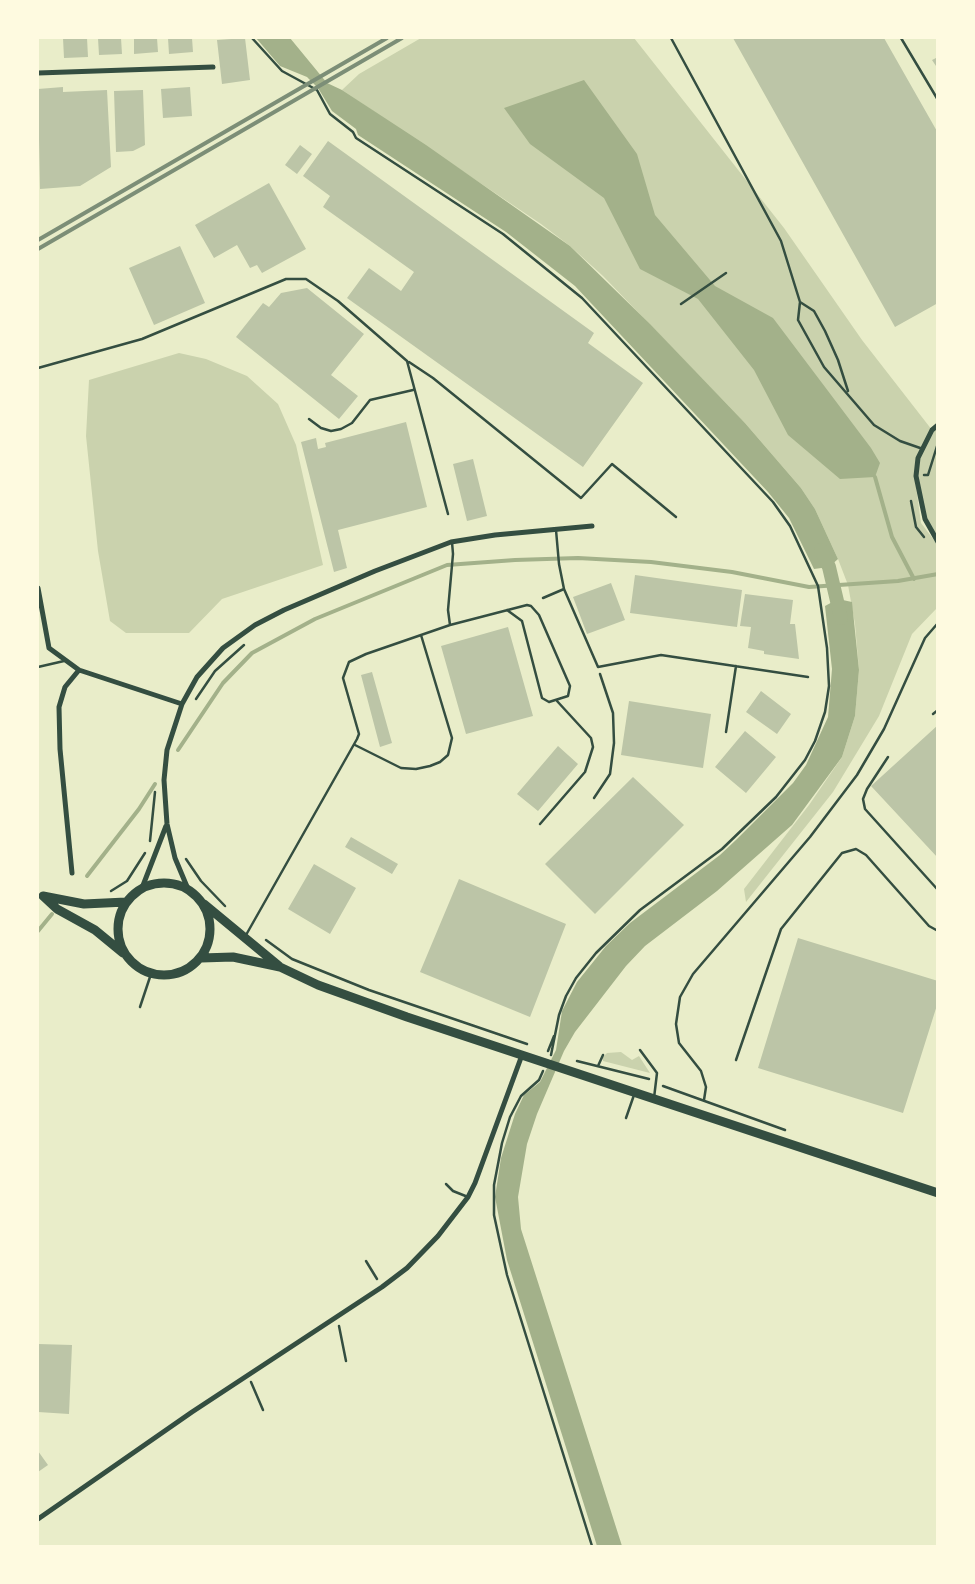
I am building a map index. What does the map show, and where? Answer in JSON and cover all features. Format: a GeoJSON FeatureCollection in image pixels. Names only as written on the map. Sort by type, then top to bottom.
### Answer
{"type":"FeatureCollection","features":[{"type":"Feature","properties":{"kind":"highway"},"geometry":{"type":"LineString","coordinates":[[125,955],[119,942],[117,928],[120,914],[126,902],[142,888],[157,883],[173,884],[188,889],[280,967]]}},
{"type":"Feature","properties":{"kind":"highway"},"geometry":{"type":"LineString","coordinates":[[40,895],[57,909],[95,930],[132,963],[151,974],[165,976],[191,967],[200,958],[208,945],[210,930],[208,916],[202,902]]}},
{"type":"Feature","properties":{"kind":"highway"},"geometry":{"type":"LineString","coordinates":[[40,895],[84,904],[126,902]]}},
{"type":"Feature","properties":{"kind":"highway"},"geometry":{"type":"LineString","coordinates":[[200,958],[233,956],[280,967],[318,985],[542,1063],[938,1193]]}},
{"type":"Feature","properties":{"kind":"street"},"geometry":{"type":"LineString","coordinates":[[38,74],[213,67]]}},
{"type":"Feature","properties":{"kind":"street"},"geometry":{"type":"LineString","coordinates":[[938,425],[932,430],[918,458],[916,476],[925,519],[938,542]]}},
{"type":"Feature","properties":{"kind":"street"},"geometry":{"type":"LineString","coordinates":[[188,889],[175,858],[166,824],[164,780],[167,750],[182,704],[197,677],[223,648],[255,625],[337,586],[452,542],[495,535],[592,526]]}},
{"type":"Feature","properties":{"kind":"street"},"geometry":{"type":"LineString","coordinates":[[38,588],[49,648],[79,670],[182,704]]}},
{"type":"Feature","properties":{"kind":"street"},"geometry":{"type":"LineString","coordinates":[[72,873],[60,749],[59,707],[65,687],[79,670]]}},
{"type":"Feature","properties":{"kind":"street"},"geometry":{"type":"LineString","coordinates":[[142,888],[166,824]]}},
{"type":"Feature","properties":{"kind":"street"},"geometry":{"type":"LineString","coordinates":[[38,1519],[382,1287],[407,1268],[438,1236],[468,1197],[484,1164],[522,1055]]}},
{"type":"Feature","properties":{"kind":"lane"},"geometry":{"type":"LineString","coordinates":[[671,38],[781,241],[800,302],[798,320],[824,367],[874,425],[900,441],[923,448]]}},
{"type":"Feature","properties":{"kind":"lane"},"geometry":{"type":"LineString","coordinates":[[902,38],[938,100]]}},
{"type":"Feature","properties":{"kind":"lane"},"geometry":{"type":"LineString","coordinates":[[38,368],[142,339],[215,311],[276,283],[296,278],[306,279],[338,301],[407,361],[432,378],[581,498],[612,464],[676,517]]}},
{"type":"Feature","properties":{"kind":"lane"},"geometry":{"type":"LineString","coordinates":[[800,302],[814,311],[825,331],[838,360],[849,394]]}},
{"type":"Feature","properties":{"kind":"lane"},"geometry":{"type":"LineString","coordinates":[[407,361],[448,514]]}},
{"type":"Feature","properties":{"kind":"lane"},"geometry":{"type":"LineString","coordinates":[[309,419],[321,428],[331,431],[341,429],[352,422],[370,400],[414,390]]}},
{"type":"Feature","properties":{"kind":"lane"},"geometry":{"type":"LineString","coordinates":[[556,530],[559,564],[564,589],[598,667],[661,655],[808,677]]}},
{"type":"Feature","properties":{"kind":"lane"},"geometry":{"type":"LineString","coordinates":[[450,625],[448,610],[453,554],[452,542]]}},
{"type":"Feature","properties":{"kind":"lane"},"geometry":{"type":"LineString","coordinates":[[543,598],[564,589]]}},
{"type":"Feature","properties":{"kind":"lane"},"geometry":{"type":"LineString","coordinates":[[245,936],[355,745],[359,734],[343,678],[349,662],[366,654],[450,625],[507,610],[532,606],[539,615],[570,686],[568,696],[549,702],[542,698],[522,621],[507,610]]}},
{"type":"Feature","properties":{"kind":"lane"},"geometry":{"type":"LineString","coordinates":[[355,745],[401,768],[430,766],[440,762],[448,755],[452,738],[421,635]]}},
{"type":"Feature","properties":{"kind":"lane"},"geometry":{"type":"LineString","coordinates":[[38,668],[65,660]]}},
{"type":"Feature","properties":{"kind":"lane"},"geometry":{"type":"LineString","coordinates":[[726,732],[736,666]]}},
{"type":"Feature","properties":{"kind":"lane"},"geometry":{"type":"LineString","coordinates":[[540,824],[585,772],[593,747],[592,738],[557,701]]}},
{"type":"Feature","properties":{"kind":"lane"},"geometry":{"type":"LineString","coordinates":[[933,714],[938,710]]}},
{"type":"Feature","properties":{"kind":"lane"},"geometry":{"type":"LineString","coordinates":[[888,757],[867,789],[863,799],[865,808],[938,890]]}},
{"type":"Feature","properties":{"kind":"lane"},"geometry":{"type":"LineString","coordinates":[[736,1060],[781,929],[842,853],[856,850],[866,855],[929,926],[938,931]]}},
{"type":"Feature","properties":{"kind":"lane"},"geometry":{"type":"LineString","coordinates":[[140,1007],[151,974]]}},
{"type":"Feature","properties":{"kind":"lane"},"geometry":{"type":"LineString","coordinates":[[640,1050],[657,1073],[654,1099]]}},
{"type":"Feature","properties":{"kind":"lane"},"geometry":{"type":"LineString","coordinates":[[626,1118],[635,1093]]}},
{"type":"Feature","properties":{"kind":"lane"},"geometry":{"type":"LineString","coordinates":[[446,1184],[453,1191],[468,1197]]}},
{"type":"Feature","properties":{"kind":"path"},"geometry":{"type":"LineString","coordinates":[[252,38],[282,71],[317,90],[330,114],[353,132],[356,138],[503,234],[582,298],[773,502],[790,526],[818,586],[828,648],[829,686],[825,712],[815,741],[805,760],[776,797],[722,849],[640,910],[596,953],[576,978],[566,996],[548,1051]]}},
{"type":"Feature","properties":{"kind":"path"},"geometry":{"type":"LineString","coordinates":[[681,304],[726,273]]}},
{"type":"Feature","properties":{"kind":"path"},"geometry":{"type":"LineString","coordinates":[[916,476],[928,475],[938,443]]}},
{"type":"Feature","properties":{"kind":"path"},"geometry":{"type":"LineString","coordinates":[[704,1100],[706,1087],[701,1071],[679,1043],[676,1024],[680,997],[693,974],[810,837],[857,775],[884,729],[925,638],[938,623]]}},
{"type":"Feature","properties":{"kind":"path"},"geometry":{"type":"LineString","coordinates":[[194,702],[215,672],[244,645]]}},
{"type":"Feature","properties":{"kind":"path"},"geometry":{"type":"LineString","coordinates":[[594,798],[610,774],[614,743],[612,712],[598,667]]}},
{"type":"Feature","properties":{"kind":"path"},"geometry":{"type":"LineString","coordinates":[[109,893],[127,881],[145,853],[153,823],[155,784]]}},
{"type":"Feature","properties":{"kind":"path"},"geometry":{"type":"LineString","coordinates":[[183,855],[202,881]]}},
{"type":"Feature","properties":{"kind":"path"},"geometry":{"type":"LineString","coordinates":[[312,967],[369,990],[531,1046]]}},
{"type":"Feature","properties":{"kind":"path"},"geometry":{"type":"LineString","coordinates":[[550,1058],[554,1050],[555,1033]]}},
{"type":"Feature","properties":{"kind":"path"},"geometry":{"type":"LineString","coordinates":[[598,1066],[603,1054]]}},
{"type":"Feature","properties":{"kind":"path"},"geometry":{"type":"LineString","coordinates":[[573,1060],[657,1082],[674,1091],[793,1133]]}},
{"type":"Feature","properties":{"kind":"path"},"geometry":{"type":"LineString","coordinates":[[542,1063],[539,1080],[521,1096],[510,1117],[502,1143],[494,1185],[494,1214],[507,1275],[592,1546]]}},
{"type":"Feature","properties":{"kind":"path"},"geometry":{"type":"LineString","coordinates":[[366,1261],[382,1287]]}},
{"type":"Feature","properties":{"kind":"path"},"geometry":{"type":"LineString","coordinates":[[335,1318],[340,1330],[346,1361]]}},
{"type":"Feature","properties":{"kind":"path"},"geometry":{"type":"LineString","coordinates":[[248,1376],[263,1410]]}},
{"type":"Feature","properties":{"kind":"shaded area"},"geometry":{"type":"Polygon","coordinates":[[[256,38],[290,38],[327,83],[342,90],[426,145],[570,246],[650,324],[745,423],[801,488],[815,509],[838,559],[829,567],[814,569],[789,518],[768,492],[575,286],[506,232],[358,135],[356,129],[332,111],[318,88],[307,77],[280,66],[256,38]]]}},
{"type":"Feature","properties":{"kind":"shaded area"},"geometry":{"type":"Polygon","coordinates":[[[421,38],[634,38],[784,228],[862,340],[932,430],[937,425],[937,542],[925,519],[915,479],[921,523],[937,544],[937,608],[912,634],[879,716],[833,792],[746,902],[744,889],[809,805],[842,757],[855,716],[859,670],[855,624],[848,585],[815,509],[801,488],[745,423],[603,276],[570,246],[541,224],[342,90],[359,74],[421,38]]]}},
{"type":"Feature","properties":{"kind":"shaded area"},"geometry":{"type":"Polygon","coordinates":[[[584,80],[637,154],[655,215],[715,286],[773,318],[871,448],[880,463],[875,477],[840,479],[788,435],[754,370],[698,299],[640,269],[604,198],[530,144],[504,108],[584,80]]]}},
{"type":"Feature","properties":{"kind":"shaded area"},"geometry":{"type":"Polygon","coordinates":[[[179,353],[206,359],[247,376],[278,404],[296,445],[323,565],[222,599],[189,633],[126,633],[110,621],[98,551],[86,436],[89,380],[179,353]]]}},
{"type":"Feature","properties":{"kind":"shaded area"},"geometry":{"type":"Polygon","coordinates":[[[838,599],[852,602],[859,670],[855,716],[842,757],[792,825],[717,891],[645,946],[626,966],[575,1032],[564,1051],[537,1114],[527,1144],[518,1197],[521,1229],[622,1546],[597,1546],[507,1260],[495,1197],[501,1158],[515,1114],[524,1095],[540,1082],[556,1050],[562,1011],[577,982],[606,946],[630,923],[720,855],[793,783],[806,765],[828,717],[832,669],[825,606],[838,599]]]}},
{"type":"Feature","properties":{"kind":"shaded area"},"geometry":{"type":"Polygon","coordinates":[[[621,1052],[632,1060],[639,1056],[650,1073],[603,1061],[603,1057],[607,1053],[621,1052]]]}},
{"type":"Feature","properties":{"kind":"building"},"geometry":{"type":"Polygon","coordinates":[[[63,38],[87,38],[88,57],[64,58],[63,38]]]}},
{"type":"Feature","properties":{"kind":"building"},"geometry":{"type":"Polygon","coordinates":[[[98,38],[121,38],[122,54],[99,55],[98,38]]]}},
{"type":"Feature","properties":{"kind":"building"},"geometry":{"type":"Polygon","coordinates":[[[134,38],[157,38],[158,52],[134,54],[134,38]]]}},
{"type":"Feature","properties":{"kind":"building"},"geometry":{"type":"Polygon","coordinates":[[[168,38],[192,38],[193,52],[169,54],[168,38]]]}},
{"type":"Feature","properties":{"kind":"building"},"geometry":{"type":"Polygon","coordinates":[[[245,38],[250,80],[222,84],[217,40],[245,38]]]}},
{"type":"Feature","properties":{"kind":"building"},"geometry":{"type":"Polygon","coordinates":[[[733,38],[884,38],[938,133],[938,303],[895,327],[733,38]]]}},
{"type":"Feature","properties":{"kind":"building"},"geometry":{"type":"Polygon","coordinates":[[[938,57],[938,69],[932,60],[938,57]]]}},
{"type":"Feature","properties":{"kind":"building"},"geometry":{"type":"Polygon","coordinates":[[[63,87],[63,92],[107,90],[111,167],[80,186],[40,189],[38,89],[63,87]]]}},
{"type":"Feature","properties":{"kind":"building"},"geometry":{"type":"Polygon","coordinates":[[[190,87],[192,116],[163,118],[161,89],[190,87]]]}},
{"type":"Feature","properties":{"kind":"building"},"geometry":{"type":"Polygon","coordinates":[[[143,90],[145,145],[133,151],[116,152],[114,91],[143,90]]]}},
{"type":"Feature","properties":{"kind":"building"},"geometry":{"type":"Polygon","coordinates":[[[328,141],[594,333],[588,343],[643,383],[583,467],[347,298],[369,268],[401,291],[414,272],[323,207],[330,196],[303,176],[328,141]]]}},
{"type":"Feature","properties":{"kind":"building"},"geometry":{"type":"Polygon","coordinates":[[[300,145],[312,154],[297,174],[285,165],[300,145]]]}},
{"type":"Feature","properties":{"kind":"building"},"geometry":{"type":"Polygon","coordinates":[[[269,183],[306,249],[262,273],[257,265],[250,268],[237,245],[214,258],[195,225],[269,183]]]}},
{"type":"Feature","properties":{"kind":"building"},"geometry":{"type":"Polygon","coordinates":[[[180,246],[205,303],[154,325],[129,268],[180,246]]]}},
{"type":"Feature","properties":{"kind":"building"},"geometry":{"type":"Polygon","coordinates":[[[307,288],[364,334],[331,375],[358,396],[339,419],[236,337],[263,303],[269,307],[281,293],[307,288]]]}},
{"type":"Feature","properties":{"kind":"building"},"geometry":{"type":"Polygon","coordinates":[[[406,422],[427,507],[338,530],[347,568],[334,572],[301,442],[316,438],[318,449],[326,447],[325,443],[406,422]]]}},
{"type":"Feature","properties":{"kind":"building"},"geometry":{"type":"Polygon","coordinates":[[[473,459],[487,516],[467,521],[453,464],[473,459]]]}},
{"type":"Feature","properties":{"kind":"building"},"geometry":{"type":"Polygon","coordinates":[[[635,575],[742,590],[737,627],[630,613],[635,575]]]}},
{"type":"Feature","properties":{"kind":"building"},"geometry":{"type":"Polygon","coordinates":[[[611,583],[625,620],[587,634],[573,597],[611,583]]]}},
{"type":"Feature","properties":{"kind":"building"},"geometry":{"type":"Polygon","coordinates":[[[745,594],[793,600],[790,624],[795,624],[799,659],[764,654],[764,651],[748,648],[751,627],[740,626],[745,594]]]}},
{"type":"Feature","properties":{"kind":"building"},"geometry":{"type":"Polygon","coordinates":[[[508,627],[533,716],[466,734],[441,646],[508,627]]]}},
{"type":"Feature","properties":{"kind":"building"},"geometry":{"type":"Polygon","coordinates":[[[372,672],[392,743],[380,747],[361,675],[372,672]]]}},
{"type":"Feature","properties":{"kind":"building"},"geometry":{"type":"Polygon","coordinates":[[[761,691],[791,714],[777,734],[746,712],[761,691]]]}},
{"type":"Feature","properties":{"kind":"building"},"geometry":{"type":"Polygon","coordinates":[[[629,701],[711,714],[703,768],[621,755],[629,701]]]}},
{"type":"Feature","properties":{"kind":"building"},"geometry":{"type":"Polygon","coordinates":[[[938,725],[938,858],[871,786],[938,725]]]}},
{"type":"Feature","properties":{"kind":"building"},"geometry":{"type":"Polygon","coordinates":[[[745,731],[776,757],[746,793],[715,767],[745,731]]]}},
{"type":"Feature","properties":{"kind":"building"},"geometry":{"type":"Polygon","coordinates":[[[558,746],[578,764],[538,811],[517,794],[558,746]]]}},
{"type":"Feature","properties":{"kind":"building"},"geometry":{"type":"Polygon","coordinates":[[[633,777],[684,825],[595,914],[545,864],[633,777]]]}},
{"type":"Feature","properties":{"kind":"building"},"geometry":{"type":"Polygon","coordinates":[[[351,837],[398,864],[392,874],[345,847],[351,837]]]}},
{"type":"Feature","properties":{"kind":"building"},"geometry":{"type":"Polygon","coordinates":[[[314,864],[356,888],[330,934],[288,909],[314,864]]]}},
{"type":"Feature","properties":{"kind":"building"},"geometry":{"type":"Polygon","coordinates":[[[459,879],[566,924],[530,1017],[420,972],[459,879]]]}},
{"type":"Feature","properties":{"kind":"building"},"geometry":{"type":"Polygon","coordinates":[[[798,938],[938,981],[938,1002],[903,1113],[758,1068],[798,938]]]}},
{"type":"Feature","properties":{"kind":"building"},"geometry":{"type":"Polygon","coordinates":[[[38,1344],[72,1345],[69,1414],[38,1412],[38,1344]]]}},
{"type":"Feature","properties":{"kind":"building"},"geometry":{"type":"Polygon","coordinates":[[[38,1451],[48,1465],[38,1472],[38,1451]]]}},
{"type":"Feature","properties":{"kind":"waterway"},"geometry":{"type":"LineString","coordinates":[[875,477],[892,537],[914,579]]}},
{"type":"Feature","properties":{"kind":"waterway"},"geometry":{"type":"LineString","coordinates":[[821,550],[829,567],[841,618]]}},
{"type":"Feature","properties":{"kind":"waterway"},"geometry":{"type":"LineString","coordinates":[[178,750],[223,683],[252,653],[315,619],[447,565],[578,558],[651,562],[732,572],[809,587],[898,581],[938,574]]}},
{"type":"Feature","properties":{"kind":"waterway"},"geometry":{"type":"LineString","coordinates":[[87,876],[139,809],[155,784]]}},
{"type":"Feature","properties":{"kind":"waterway"},"geometry":{"type":"LineString","coordinates":[[38,931],[52,914]]}},
{"type":"Feature","properties":{"kind":"railway"},"geometry":{"type":"LineString","coordinates":[[38,240],[387,38]]}},
{"type":"Feature","properties":{"kind":"railway"},"geometry":{"type":"LineString","coordinates":[[38,249],[402,38]]}}]}
